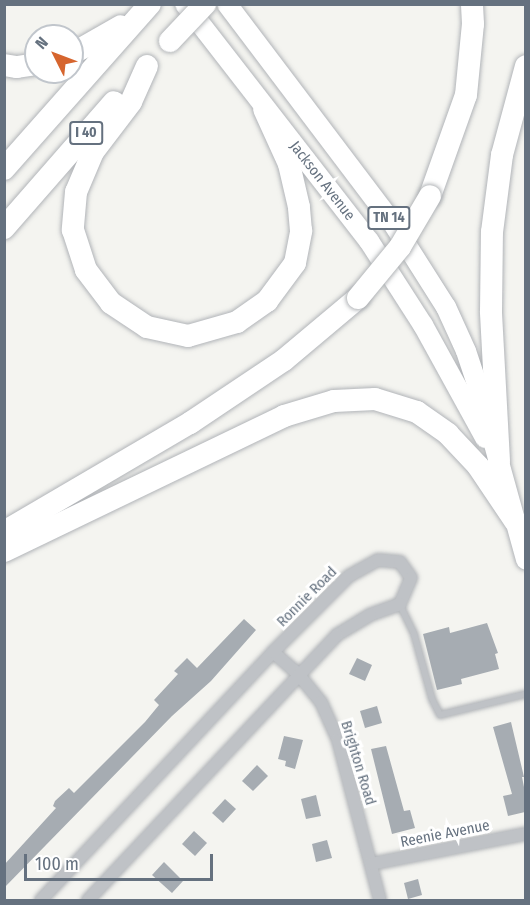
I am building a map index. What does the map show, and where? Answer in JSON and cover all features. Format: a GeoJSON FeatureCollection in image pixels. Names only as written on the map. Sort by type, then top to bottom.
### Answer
{"type":"FeatureCollection","features":[{"type":"Feature","properties":{"kind":"highway","name":"I 40"},"geometry":{"type":"LineString","coordinates":[[4,228],[147,66],[206,4]]}},
{"type":"Feature","properties":{"kind":"highway"},"geometry":{"type":"LineString","coordinates":[[4,532],[190,423],[275,367],[358,298],[400,247],[430,196],[466,95],[473,24],[472,4]]}},
{"type":"Feature","properties":{"kind":"highway"},"geometry":{"type":"LineString","coordinates":[[84,47],[144,10]]}},
{"type":"Feature","properties":{"kind":"highway","name":"I 40"},"geometry":{"type":"LineString","coordinates":[[4,169],[144,10]]}},
{"type":"Feature","properties":{"kind":"highway"},"geometry":{"type":"LineString","coordinates":[[4,65],[24,66]]}},
{"type":"Feature","properties":{"kind":"highway"},"geometry":{"type":"LineString","coordinates":[[147,66],[131,102],[93,152],[76,192],[73,230],[86,270],[111,303],[147,327],[188,336],[237,322],[267,301],[295,263],[300,231],[299,207],[289,164],[264,109]]}},
{"type":"Feature","properties":{"kind":"highway"},"geometry":{"type":"LineString","coordinates":[[499,461],[491,311],[492,232],[502,155],[525,66]]}},
{"type":"Feature","properties":{"kind":"highway"},"geometry":{"type":"LineString","coordinates":[[4,551],[284,416],[334,401],[375,399],[417,412],[448,434],[478,466],[515,520]]}},
{"type":"Feature","properties":{"kind":"main road","name":"Jackson Avenue"},"geometry":{"type":"LineString","coordinates":[[186,4],[264,109],[369,241],[423,325],[499,461]]}},
{"type":"Feature","properties":{"kind":"main road","name":"Jackson Avenue"},"geometry":{"type":"LineString","coordinates":[[227,4],[392,222],[446,307],[473,370],[524,552]]}},
{"type":"Feature","properties":{"kind":"street","name":"Ronnie Road"},"geometry":{"type":"LineString","coordinates":[[41,900],[273,652],[349,576],[378,560],[400,562],[411,578],[400,604]]}},
{"type":"Feature","properties":{"kind":"street"},"geometry":{"type":"LineString","coordinates":[[88,900],[337,635],[370,615],[400,604]]}},
{"type":"Feature","properties":{"kind":"street","name":"Brighton Road"},"geometry":{"type":"LineString","coordinates":[[273,652],[299,675],[321,702],[338,740],[380,900]]}},
{"type":"Feature","properties":{"kind":"street","name":"Reenie Avenue"},"geometry":{"type":"LineString","coordinates":[[371,864],[525,834]]}},
{"type":"Feature","properties":{"kind":"lane"},"geometry":{"type":"LineString","coordinates":[[400,604],[414,634],[432,699],[440,715],[525,694]]}},
{"type":"Feature","properties":{"kind":"building"},"geometry":{"type":"Polygon","coordinates":[[[244,619],[256,630],[211,681],[172,716],[4,888],[4,865],[56,808],[53,806],[55,801],[69,788],[74,793],[145,722],[159,705],[154,700],[178,674],[174,671],[187,658],[197,668],[244,619]]]}},
{"type":"Feature","properties":{"kind":"building"},"geometry":{"type":"Polygon","coordinates":[[[487,623],[498,653],[495,654],[499,669],[461,679],[462,684],[437,690],[423,634],[449,627],[450,633],[487,623]]]}},
{"type":"Feature","properties":{"kind":"building"},"geometry":{"type":"Polygon","coordinates":[[[357,658],[372,665],[365,681],[349,674],[357,658]]]}},
{"type":"Feature","properties":{"kind":"building"},"geometry":{"type":"Polygon","coordinates":[[[377,706],[382,723],[365,728],[360,711],[377,706]]]}},
{"type":"Feature","properties":{"kind":"building"},"geometry":{"type":"Polygon","coordinates":[[[511,722],[524,777],[522,777],[525,812],[508,816],[503,796],[512,794],[493,727],[511,722]]]}},
{"type":"Feature","properties":{"kind":"building"},"geometry":{"type":"Polygon","coordinates":[[[284,736],[303,740],[295,769],[285,766],[286,761],[278,759],[284,736]]]}},
{"type":"Feature","properties":{"kind":"building"},"geometry":{"type":"Polygon","coordinates":[[[386,746],[404,811],[410,810],[415,828],[392,834],[371,749],[386,746]]]}},
{"type":"Feature","properties":{"kind":"building"},"geometry":{"type":"Polygon","coordinates":[[[257,765],[268,776],[253,791],[242,781],[257,765]]]}},
{"type":"Feature","properties":{"kind":"building"},"geometry":{"type":"Polygon","coordinates":[[[316,795],[321,816],[306,819],[301,799],[316,795]]]}},
{"type":"Feature","properties":{"kind":"building"},"geometry":{"type":"Polygon","coordinates":[[[225,799],[236,809],[223,823],[212,813],[225,799]]]}},
{"type":"Feature","properties":{"kind":"building"},"geometry":{"type":"Polygon","coordinates":[[[194,831],[207,843],[195,856],[182,844],[194,831]]]}},
{"type":"Feature","properties":{"kind":"building"},"geometry":{"type":"Polygon","coordinates":[[[327,840],[332,858],[316,862],[312,844],[327,840]]]}},
{"type":"Feature","properties":{"kind":"building"},"geometry":{"type":"Polygon","coordinates":[[[164,862],[183,881],[172,893],[152,875],[164,862]]]}},
{"type":"Feature","properties":{"kind":"building"},"geometry":{"type":"Polygon","coordinates":[[[418,879],[422,895],[408,899],[404,883],[418,879]]]}}]}
